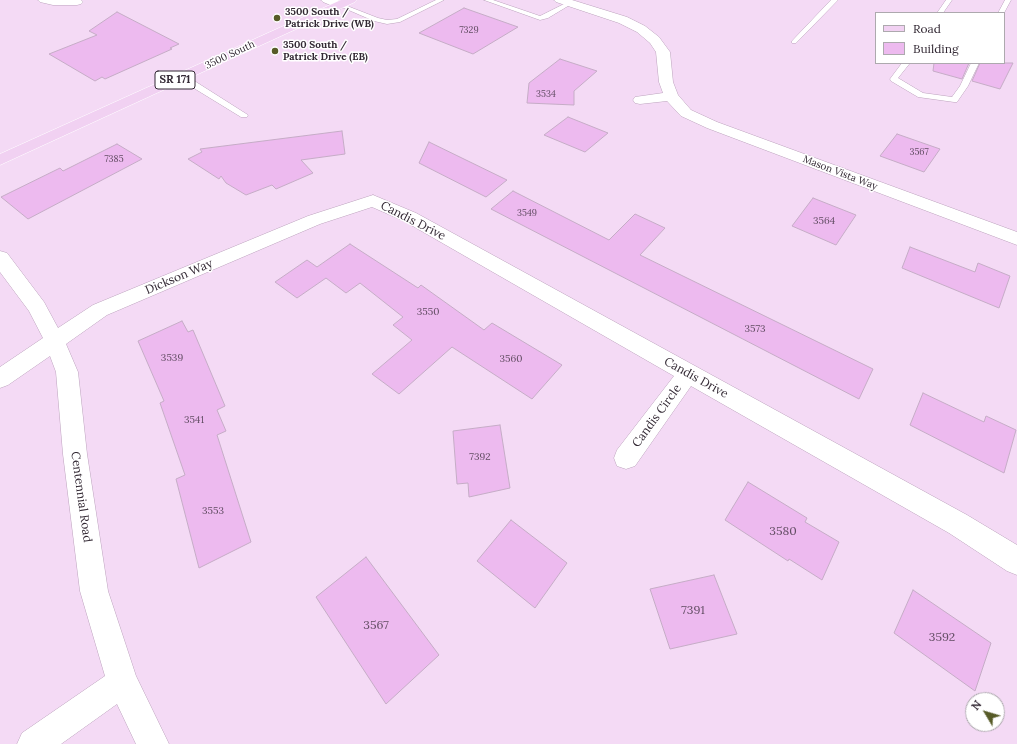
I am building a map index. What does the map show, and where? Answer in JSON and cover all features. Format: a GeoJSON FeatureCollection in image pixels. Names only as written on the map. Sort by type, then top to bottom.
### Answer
{"type":"FeatureCollection","features":[{"type":"Feature","properties":{"kind":"main road","name":"3500 South"},"geometry":{"type":"LineString","coordinates":[[0,160],[345,3]]}},
{"type":"Feature","properties":{"kind":"street"},"geometry":{"type":"LineString","coordinates":[[44,0],[53,2],[77,2]]}},
{"type":"Feature","properties":{"kind":"street"},"geometry":{"type":"LineString","coordinates":[[327,0],[345,3]]}},
{"type":"Feature","properties":{"kind":"street","name":"Mason Vista Way"},"geometry":{"type":"LineString","coordinates":[[565,2],[623,20],[641,29],[655,40],[663,52],[666,82],[671,96],[686,113],[712,125],[1017,239]]}},
{"type":"Feature","properties":{"kind":"street"},"geometry":{"type":"LineString","coordinates":[[640,100],[671,96]]}},
{"type":"Feature","properties":{"kind":"street","name":"Dickson Way"},"geometry":{"type":"LineString","coordinates":[[0,379],[100,310],[314,220],[373,201]]}},
{"type":"Feature","properties":{"kind":"street","name":"Candis Drive"},"geometry":{"type":"LineString","coordinates":[[373,201],[410,217],[958,524],[1017,561]]}},
{"type":"Feature","properties":{"kind":"street","name":"Centennial Road"},"geometry":{"type":"LineString","coordinates":[[0,258],[37,308],[55,342],[67,372],[75,454],[94,591],[122,682],[153,744]]}},
{"type":"Feature","properties":{"kind":"street","name":"Candis Circle"},"geometry":{"type":"LineString","coordinates":[[626,458],[688,373]]}},
{"type":"Feature","properties":{"kind":"street"},"geometry":{"type":"LineString","coordinates":[[33,744],[122,682]]}},
{"type":"Feature","properties":{"kind":"lane"},"geometry":{"type":"LineString","coordinates":[[345,3],[376,20],[387,22],[398,21],[441,0]]}},
{"type":"Feature","properties":{"kind":"lane"},"geometry":{"type":"LineString","coordinates":[[487,0],[540,18],[546,17],[565,2]]}},
{"type":"Feature","properties":{"kind":"lane"},"geometry":{"type":"LineString","coordinates":[[794,42],[835,0]]}},
{"type":"Feature","properties":{"kind":"lane"},"geometry":{"type":"LineString","coordinates":[[941,12],[949,0]]}},
{"type":"Feature","properties":{"kind":"lane"},"geometry":{"type":"LineString","coordinates":[[1002,12],[1008,0]]}},
{"type":"Feature","properties":{"kind":"lane"},"geometry":{"type":"LineString","coordinates":[[905,64],[894,79],[921,95],[954,100],[964,86],[975,64]]}},
{"type":"Feature","properties":{"kind":"lane"},"geometry":{"type":"LineString","coordinates":[[182,77],[244,114]]}},
{"type":"Feature","properties":{"kind":"building"},"geometry":{"type":"Polygon","coordinates":[[[464,8],[518,27],[473,54],[419,33],[464,8]]]}},
{"type":"Feature","properties":{"kind":"building"},"geometry":{"type":"Polygon","coordinates":[[[117,12],[179,44],[170,48],[172,49],[105,79],[102,77],[95,81],[49,54],[97,35],[89,31],[117,12]]]}},
{"type":"Feature","properties":{"kind":"building"},"geometry":{"type":"Polygon","coordinates":[[[560,59],[597,71],[574,91],[574,105],[527,103],[529,83],[560,59]]]}},
{"type":"Feature","properties":{"kind":"building"},"geometry":{"type":"Polygon","coordinates":[[[1013,63],[1000,89],[972,81],[980,64],[1013,63]]]}},
{"type":"Feature","properties":{"kind":"building"},"geometry":{"type":"Polygon","coordinates":[[[934,64],[969,64],[962,79],[933,71],[934,64]]]}},
{"type":"Feature","properties":{"kind":"building"},"geometry":{"type":"Polygon","coordinates":[[[568,117],[608,133],[585,152],[544,135],[568,117]]]}},
{"type":"Feature","properties":{"kind":"building"},"geometry":{"type":"Polygon","coordinates":[[[342,131],[345,154],[301,160],[313,173],[276,189],[272,185],[246,195],[226,183],[221,176],[219,179],[188,159],[202,152],[200,149],[342,131]]]}},
{"type":"Feature","properties":{"kind":"building"},"geometry":{"type":"Polygon","coordinates":[[[897,134],[940,149],[924,172],[880,156],[897,134]]]}},
{"type":"Feature","properties":{"kind":"building"},"geometry":{"type":"Polygon","coordinates":[[[429,142],[507,180],[486,197],[419,163],[429,142]]]}},
{"type":"Feature","properties":{"kind":"building"},"geometry":{"type":"Polygon","coordinates":[[[117,144],[142,159],[28,219],[1,197],[60,168],[63,171],[117,144]]]}},
{"type":"Feature","properties":{"kind":"building"},"geometry":{"type":"Polygon","coordinates":[[[513,191],[609,240],[635,214],[665,228],[640,255],[873,369],[859,399],[491,209],[513,191]]]}},
{"type":"Feature","properties":{"kind":"building"},"geometry":{"type":"Polygon","coordinates":[[[813,198],[856,215],[836,245],[792,226],[813,198]]]}},
{"type":"Feature","properties":{"kind":"building"},"geometry":{"type":"Polygon","coordinates":[[[350,244],[418,288],[421,285],[484,330],[492,323],[562,365],[532,399],[452,347],[399,394],[372,374],[412,340],[393,325],[403,317],[360,283],[346,293],[326,278],[297,298],[275,282],[307,260],[317,267],[350,244]]]}},
{"type":"Feature","properties":{"kind":"building"},"geometry":{"type":"Polygon","coordinates":[[[910,247],[975,272],[978,263],[1010,276],[999,308],[902,268],[910,247]]]}},
{"type":"Feature","properties":{"kind":"building"},"geometry":{"type":"Polygon","coordinates":[[[182,321],[188,332],[193,330],[225,406],[217,410],[226,431],[217,435],[251,542],[199,568],[176,479],[185,475],[160,403],[164,401],[138,341],[182,321]]]}},
{"type":"Feature","properties":{"kind":"building"},"geometry":{"type":"Polygon","coordinates":[[[923,393],[984,422],[986,416],[1016,430],[1004,473],[910,425],[923,393]]]}},
{"type":"Feature","properties":{"kind":"building"},"geometry":{"type":"Polygon","coordinates":[[[500,425],[510,488],[469,497],[468,483],[457,484],[453,431],[500,425]]]}},
{"type":"Feature","properties":{"kind":"building"},"geometry":{"type":"Polygon","coordinates":[[[748,482],[807,518],[805,522],[839,542],[822,580],[789,559],[788,561],[725,520],[748,482]]]}},
{"type":"Feature","properties":{"kind":"building"},"geometry":{"type":"Polygon","coordinates":[[[511,520],[567,563],[535,608],[477,561],[511,520]]]}},
{"type":"Feature","properties":{"kind":"building"},"geometry":{"type":"Polygon","coordinates":[[[366,557],[439,655],[386,704],[316,597],[366,557]]]}},
{"type":"Feature","properties":{"kind":"building"},"geometry":{"type":"Polygon","coordinates":[[[714,575],[737,634],[670,649],[650,589],[714,575]]]}},
{"type":"Feature","properties":{"kind":"building"},"geometry":{"type":"Polygon","coordinates":[[[913,590],[991,643],[975,691],[894,633],[913,590]]]}},
{"type":"Feature","properties":{"kind":"place","name":"3500 South / Patrick Drive (WB)"},"geometry":{"type":"Point","coordinates":[277,18]}},
{"type":"Feature","properties":{"kind":"place","name":"3500 South / Patrick Drive (EB)"},"geometry":{"type":"Point","coordinates":[275,51]}}]}
